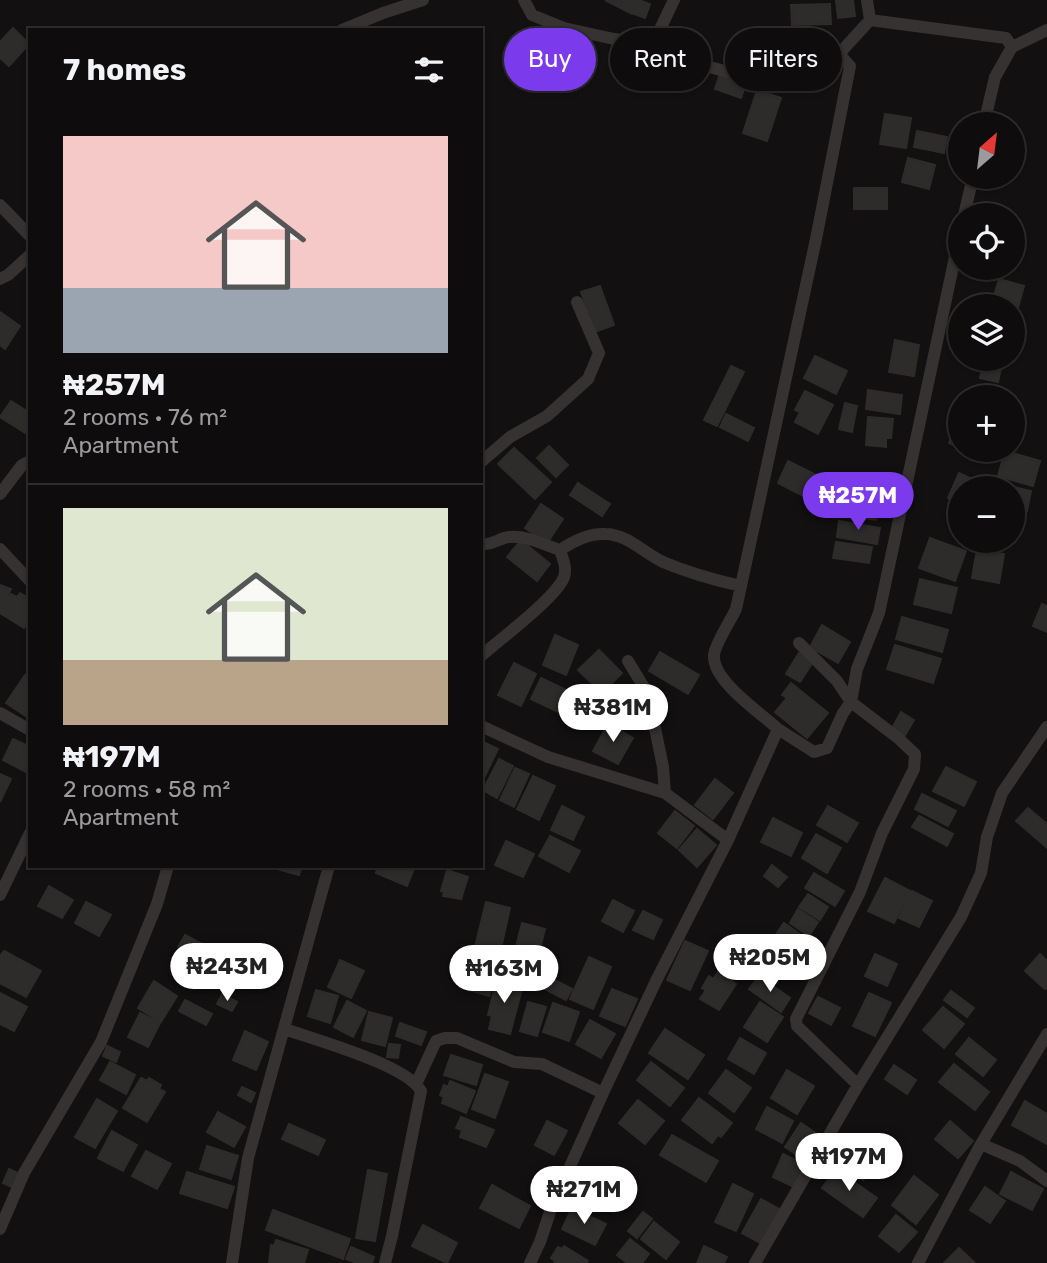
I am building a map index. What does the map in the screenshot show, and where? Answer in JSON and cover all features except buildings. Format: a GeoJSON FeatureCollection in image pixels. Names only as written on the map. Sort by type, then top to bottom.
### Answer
{"type":"FeatureCollection","features":[{"type":"Feature","properties":{"kind":"street"},"geometry":{"type":"LineString","coordinates":[[347,28],[423,0]]}},
{"type":"Feature","properties":{"kind":"street"},"geometry":{"type":"LineString","coordinates":[[524,0],[532,15],[564,28],[610,38]]}},
{"type":"Feature","properties":{"kind":"street"},"geometry":{"type":"LineString","coordinates":[[661,28],[674,0]]}},
{"type":"Feature","properties":{"kind":"street"},"geometry":{"type":"LineString","coordinates":[[867,0],[870,20]]}},
{"type":"Feature","properties":{"kind":"street"},"geometry":{"type":"LineString","coordinates":[[870,20],[1006,38],[1012,47]]}},
{"type":"Feature","properties":{"kind":"street"},"geometry":{"type":"LineString","coordinates":[[842,51],[870,20]]}},
{"type":"Feature","properties":{"kind":"street"},"geometry":{"type":"LineString","coordinates":[[987,112],[995,77],[1012,47],[1047,30]]}},
{"type":"Feature","properties":{"kind":"street"},"geometry":{"type":"LineString","coordinates":[[842,57],[850,66],[816,239],[736,609],[714,654],[717,670],[729,686],[778,729],[814,752],[827,748],[851,702],[857,669],[879,613],[950,280]]}},
{"type":"Feature","properties":{"kind":"street"},"geometry":{"type":"LineString","coordinates":[[0,205],[28,234]]}},
{"type":"Feature","properties":{"kind":"street"},"geometry":{"type":"LineString","coordinates":[[0,279],[28,257]]}},
{"type":"Feature","properties":{"kind":"street"},"geometry":{"type":"LineString","coordinates":[[483,460],[510,437],[547,416],[588,379],[598,354],[576,302]]}},
{"type":"Feature","properties":{"kind":"street"},"geometry":{"type":"LineString","coordinates":[[0,494],[22,465],[28,462]]}},
{"type":"Feature","properties":{"kind":"street"},"geometry":{"type":"LineString","coordinates":[[560,550],[571,542],[603,533],[619,536],[695,575],[741,586]]}},
{"type":"Feature","properties":{"kind":"street"},"geometry":{"type":"LineString","coordinates":[[483,544],[488,545],[505,537],[520,536],[560,550],[565,563],[564,577],[554,592],[483,654]]}},
{"type":"Feature","properties":{"kind":"street"},"geometry":{"type":"LineString","coordinates":[[0,549],[28,580]]}},
{"type":"Feature","properties":{"kind":"street"},"geometry":{"type":"LineString","coordinates":[[799,643],[837,681],[851,702],[915,754],[914,769],[882,833],[860,892],[796,1019],[797,1026],[858,1085]]}},
{"type":"Feature","properties":{"kind":"street"},"geometry":{"type":"LineString","coordinates":[[628,661],[648,694],[663,767],[665,793]]}},
{"type":"Feature","properties":{"kind":"street"},"geometry":{"type":"LineString","coordinates":[[0,713],[28,729]]}},
{"type":"Feature","properties":{"kind":"street"},"geometry":{"type":"LineString","coordinates":[[483,727],[548,757],[665,793],[728,840]]}},
{"type":"Feature","properties":{"kind":"street"},"geometry":{"type":"LineString","coordinates":[[755,1263],[858,1085],[961,917],[981,873],[987,837],[1002,793],[1047,727]]}},
{"type":"Feature","properties":{"kind":"street"},"geometry":{"type":"LineString","coordinates":[[530,1263],[603,1093],[728,840],[778,729]]}},
{"type":"Feature","properties":{"kind":"street"},"geometry":{"type":"LineString","coordinates":[[0,895],[28,837]]}},
{"type":"Feature","properties":{"kind":"street"},"geometry":{"type":"LineString","coordinates":[[0,1229],[24,1173],[101,1042],[157,904],[167,868]]}},
{"type":"Feature","properties":{"kind":"street"},"geometry":{"type":"LineString","coordinates":[[232,1263],[248,1158],[328,868]]}},
{"type":"Feature","properties":{"kind":"street"},"geometry":{"type":"LineString","coordinates":[[285,1029],[382,1064],[416,1082],[421,1091],[385,1263]]}},
{"type":"Feature","properties":{"kind":"street"},"geometry":{"type":"LineString","coordinates":[[918,1263],[981,1144],[1047,1034]]}},
{"type":"Feature","properties":{"kind":"street"},"geometry":{"type":"LineString","coordinates":[[416,1082],[436,1041],[457,1038],[514,1062],[542,1064],[603,1093]]}},
{"type":"Feature","properties":{"kind":"street"},"geometry":{"type":"LineString","coordinates":[[981,1144],[1020,1161],[1047,1181]]}}]}
